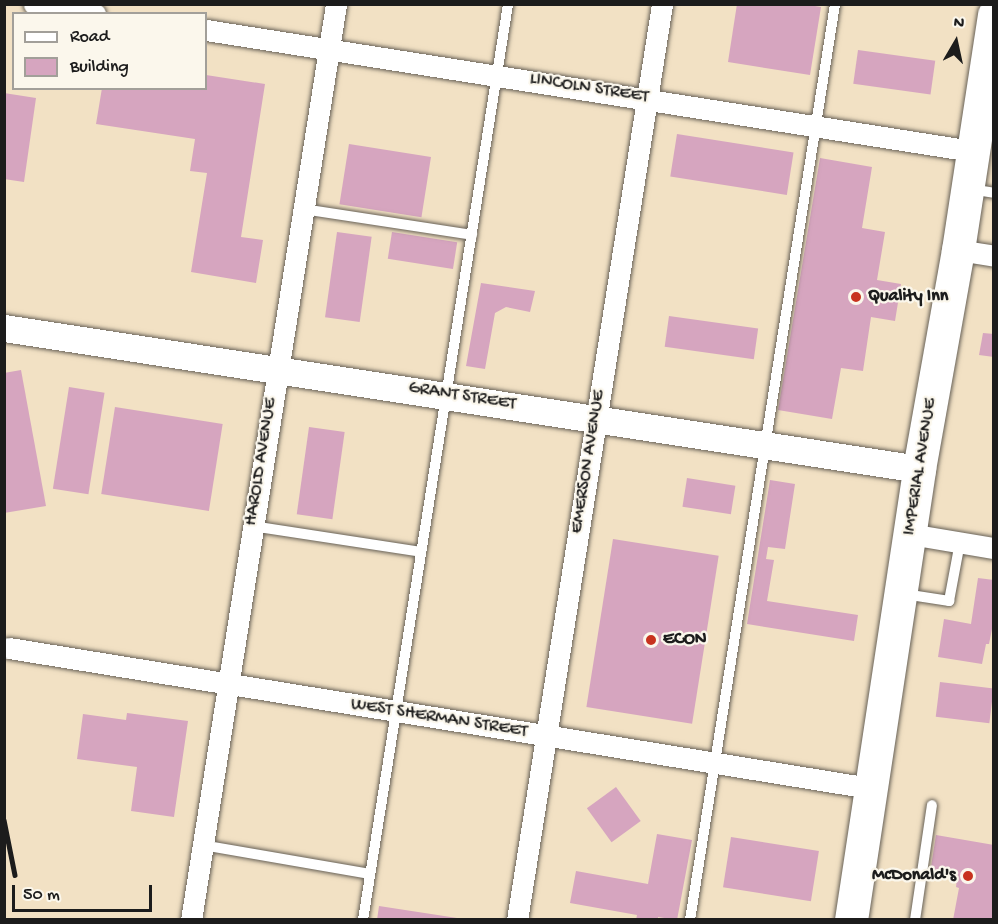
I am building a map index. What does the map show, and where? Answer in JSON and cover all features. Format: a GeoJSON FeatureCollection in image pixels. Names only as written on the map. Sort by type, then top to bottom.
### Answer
{"type":"FeatureCollection","features":[{"type":"Feature","properties":{"kind":"highway","name":"IMPERIAL AVENUE"},"geometry":{"type":"LineString","coordinates":[[851,920],[919,469],[957,250],[980,190],[972,151],[986,114],[993,15]]}},
{"type":"Feature","properties":{"kind":"street"},"geometry":{"type":"LineString","coordinates":[[34,4],[83,12]]}},
{"type":"Feature","properties":{"kind":"street","name":"HAROLD AVENUE"},"geometry":{"type":"LineString","coordinates":[[191,920],[276,368],[336,4]]}},
{"type":"Feature","properties":{"kind":"street","name":"EMERSON AVENUE"},"geometry":{"type":"LineString","coordinates":[[517,920],[662,4]]}},
{"type":"Feature","properties":{"kind":"street","name":"LINCOLN STREET"},"geometry":{"type":"LineString","coordinates":[[207,30],[972,151]]}},
{"type":"Feature","properties":{"kind":"street"},"geometry":{"type":"LineString","coordinates":[[957,250],[993,256]]}},
{"type":"Feature","properties":{"kind":"street","name":"GRANT STREET"},"geometry":{"type":"LineString","coordinates":[[4,328],[446,394],[919,469]]}},
{"type":"Feature","properties":{"kind":"street"},"geometry":{"type":"LineString","coordinates":[[910,534],[993,548]]}},
{"type":"Feature","properties":{"kind":"street","name":"WEST SHERMAN STREET"},"geometry":{"type":"LineString","coordinates":[[9,648],[870,788]]}},
{"type":"Feature","properties":{"kind":"lane"},"geometry":{"type":"LineString","coordinates":[[363,920],[508,4]]}},
{"type":"Feature","properties":{"kind":"lane"},"geometry":{"type":"LineString","coordinates":[[690,920],[835,4]]}},
{"type":"Feature","properties":{"kind":"lane"},"geometry":{"type":"LineString","coordinates":[[303,209],[472,235]]}},
{"type":"Feature","properties":{"kind":"lane"},"geometry":{"type":"LineString","coordinates":[[252,526],[421,552]]}},
{"type":"Feature","properties":{"kind":"lane"},"geometry":{"type":"LineString","coordinates":[[900,593],[949,601],[960,542]]}},
{"type":"Feature","properties":{"kind":"lane"},"geometry":{"type":"LineString","coordinates":[[915,920],[932,804]]}},
{"type":"Feature","properties":{"kind":"lane"},"geometry":{"type":"LineString","coordinates":[[202,845],[370,874]]}},
{"type":"Feature","properties":{"kind":"building"},"geometry":{"type":"Polygon","coordinates":[[[737,4],[803,4],[821,7],[810,75],[728,62],[737,4]]]}},
{"type":"Feature","properties":{"kind":"building"},"geometry":{"type":"Polygon","coordinates":[[[858,50],[935,61],[931,95],[853,84],[858,50]]]}},
{"type":"Feature","properties":{"kind":"building"},"geometry":{"type":"Polygon","coordinates":[[[207,75],[265,84],[241,237],[263,240],[256,283],[191,272],[207,173],[190,171],[195,139],[96,124],[102,90],[207,90],[207,75]]]}},
{"type":"Feature","properties":{"kind":"building"},"geometry":{"type":"Polygon","coordinates":[[[4,93],[36,98],[24,182],[4,179],[4,93]]]}},
{"type":"Feature","properties":{"kind":"building"},"geometry":{"type":"Polygon","coordinates":[[[677,134],[794,152],[787,195],[670,176],[677,134]]]}},
{"type":"Feature","properties":{"kind":"building"},"geometry":{"type":"Polygon","coordinates":[[[349,144],[431,157],[421,217],[339,204],[349,144]]]}},
{"type":"Feature","properties":{"kind":"building"},"geometry":{"type":"Polygon","coordinates":[[[820,158],[872,167],[862,228],[885,232],[877,280],[901,284],[895,321],[871,317],[863,371],[841,368],[832,419],[778,410],[820,158]]]}},
{"type":"Feature","properties":{"kind":"building"},"geometry":{"type":"Polygon","coordinates":[[[337,232],[372,237],[360,322],[325,317],[337,232]]]}},
{"type":"Feature","properties":{"kind":"building"},"geometry":{"type":"Polygon","coordinates":[[[392,232],[457,242],[453,269],[388,259],[392,232]]]}},
{"type":"Feature","properties":{"kind":"building"},"geometry":{"type":"Polygon","coordinates":[[[481,283],[535,291],[530,312],[506,307],[495,313],[485,369],[466,366],[481,283]]]}},
{"type":"Feature","properties":{"kind":"building"},"geometry":{"type":"Polygon","coordinates":[[[669,316],[758,329],[754,359],[665,347],[669,316]]]}},
{"type":"Feature","properties":{"kind":"building"},"geometry":{"type":"Polygon","coordinates":[[[983,333],[994,334],[994,357],[979,355],[983,333]]]}},
{"type":"Feature","properties":{"kind":"building"},"geometry":{"type":"Polygon","coordinates":[[[21,370],[46,506],[4,513],[4,373],[21,370]]]}},
{"type":"Feature","properties":{"kind":"building"},"geometry":{"type":"Polygon","coordinates":[[[69,387],[105,393],[88,494],[53,489],[69,387]]]}},
{"type":"Feature","properties":{"kind":"building"},"geometry":{"type":"Polygon","coordinates":[[[115,407],[223,424],[209,511],[101,494],[115,407]]]}},
{"type":"Feature","properties":{"kind":"building"},"geometry":{"type":"Polygon","coordinates":[[[309,427],[345,432],[332,519],[297,514],[309,427]]]}},
{"type":"Feature","properties":{"kind":"building"},"geometry":{"type":"Polygon","coordinates":[[[687,478],[735,486],[731,514],[682,507],[687,478]]]}},
{"type":"Feature","properties":{"kind":"building"},"geometry":{"type":"Polygon","coordinates":[[[770,480],[795,484],[785,549],[768,547],[766,559],[774,560],[767,601],[858,615],[854,641],[747,624],[770,480]]]}},
{"type":"Feature","properties":{"kind":"building"},"geometry":{"type":"Polygon","coordinates":[[[613,539],[719,556],[692,724],[586,707],[613,539]]]}},
{"type":"Feature","properties":{"kind":"building"},"geometry":{"type":"Polygon","coordinates":[[[978,578],[994,580],[994,619],[982,664],[938,657],[944,619],[971,624],[978,578]]]}},
{"type":"Feature","properties":{"kind":"building"},"geometry":{"type":"Polygon","coordinates":[[[940,682],[994,689],[989,723],[936,717],[940,682]]]}},
{"type":"Feature","properties":{"kind":"building"},"geometry":{"type":"Polygon","coordinates":[[[127,713],[188,721],[174,817],[131,811],[137,767],[77,759],[83,714],[126,720],[127,713]]]}},
{"type":"Feature","properties":{"kind":"building"},"geometry":{"type":"Polygon","coordinates":[[[616,787],[641,821],[612,842],[587,808],[616,787]]]}},
{"type":"Feature","properties":{"kind":"building"},"geometry":{"type":"Polygon","coordinates":[[[657,834],[692,840],[677,920],[658,917],[658,920],[636,920],[637,915],[570,903],[576,871],[648,884],[657,834]]]}},
{"type":"Feature","properties":{"kind":"building","name":"McDonald's"},"geometry":{"type":"Polygon","coordinates":[[[936,835],[994,845],[992,920],[953,920],[959,888],[956,887],[957,878],[930,873],[936,835]]]}},
{"type":"Feature","properties":{"kind":"building"},"geometry":{"type":"Polygon","coordinates":[[[731,837],[819,851],[811,901],[723,887],[731,837]]]}},
{"type":"Feature","properties":{"kind":"building"},"geometry":{"type":"Polygon","coordinates":[[[379,906],[457,918],[457,920],[377,920],[379,906]]]}},
{"type":"Feature","properties":{"kind":"railway"},"geometry":{"type":"LineString","coordinates":[[4,820],[15,875]]}},
{"type":"Feature","properties":{"kind":"place","name":"Quality Inn"},"geometry":{"type":"Point","coordinates":[856,297]}},
{"type":"Feature","properties":{"kind":"place","name":"ECON"},"geometry":{"type":"Point","coordinates":[651,640]}},
{"type":"Feature","properties":{"kind":"place","name":"McDonald's"},"geometry":{"type":"Point","coordinates":[968,876]}}]}
